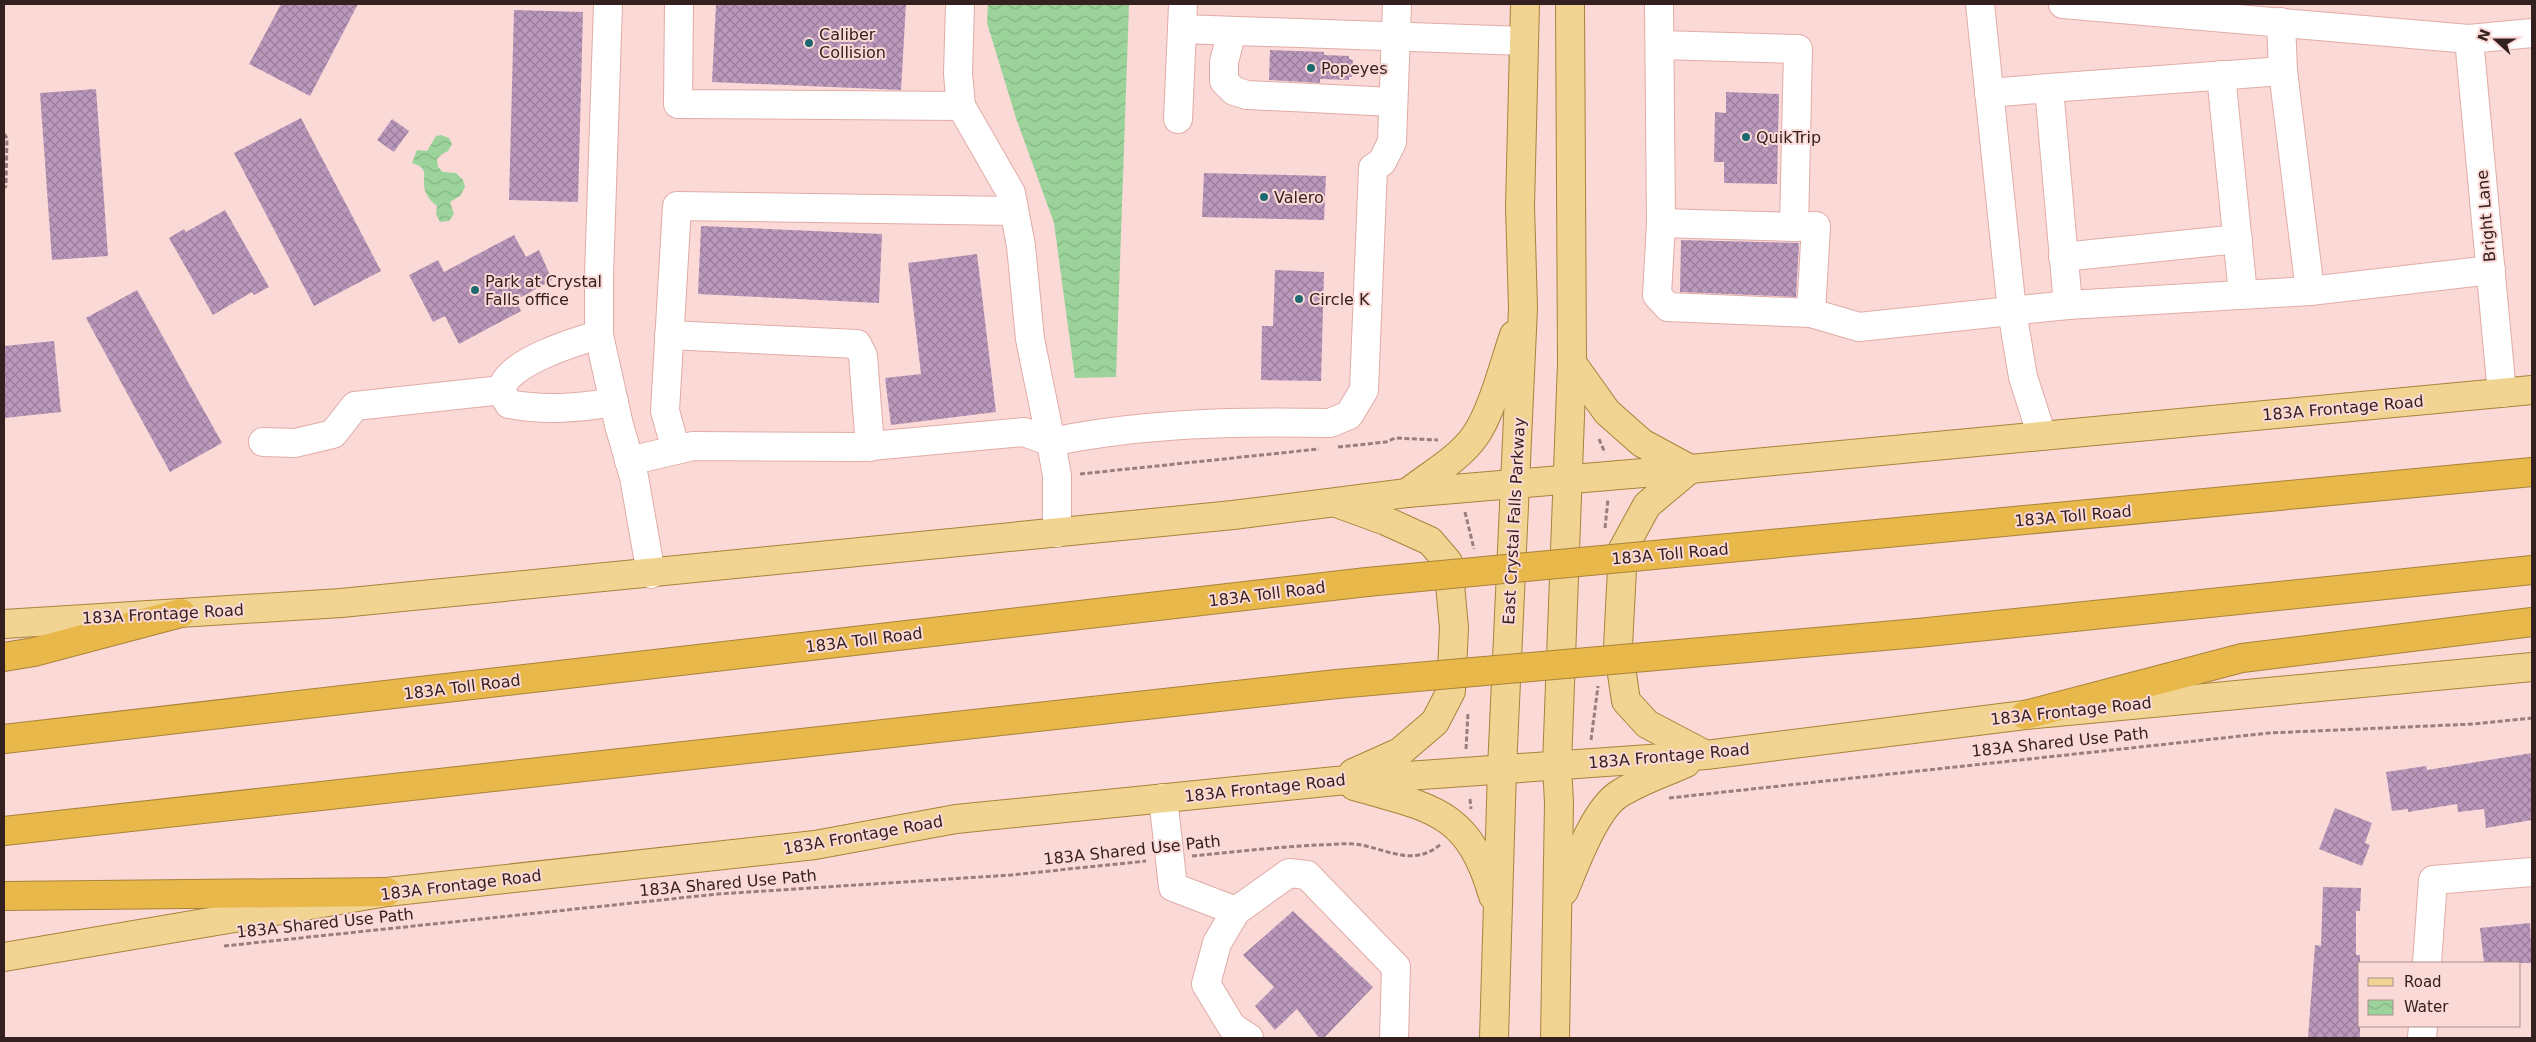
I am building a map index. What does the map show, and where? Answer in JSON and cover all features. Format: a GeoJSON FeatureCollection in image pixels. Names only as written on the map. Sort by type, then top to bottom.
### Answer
{"type":"FeatureCollection","features":[{"type":"Feature","properties":{"kind":"highway","name":"183A Toll Road"},"geometry":{"type":"LineString","coordinates":[[4,739],[1367,582],[2532,472]]}},
{"type":"Feature","properties":{"kind":"highway"},"geometry":{"type":"LineString","coordinates":[[4,831],[1337,684],[1918,633],[2532,570]]}},
{"type":"Feature","properties":{"kind":"highway"},"geometry":{"type":"LineString","coordinates":[[4,657],[34,652],[181,613]]}},
{"type":"Feature","properties":{"kind":"highway"},"geometry":{"type":"LineString","coordinates":[[2025,714],[2242,658],[2532,622]]}},
{"type":"Feature","properties":{"kind":"highway"},"geometry":{"type":"LineString","coordinates":[[4,896],[387,892]]}},
{"type":"Feature","properties":{"kind":"main road","name":"East Crystal Falls Parkway"},"geometry":{"type":"LineString","coordinates":[[1494,1038],[1502,769],[1523,308],[1520,206],[1525,4]]}},
{"type":"Feature","properties":{"kind":"main road"},"geometry":{"type":"LineString","coordinates":[[1555,1038],[1559,803],[1557,765],[1572,363],[1570,4]]}},
{"type":"Feature","properties":{"kind":"main road"},"geometry":{"type":"LineString","coordinates":[[1407,494],[1455,456],[1475,436],[1490,403],[1523,308]]}},
{"type":"Feature","properties":{"kind":"main road"},"geometry":{"type":"LineString","coordinates":[[1572,363],[1607,412],[1642,443],[1690,469],[1648,505],[1623,549],[1618,647],[1626,701],[1647,724],[1706,754]]}},
{"type":"Feature","properties":{"kind":"main road","name":"183A Frontage Road"},"geometry":{"type":"LineString","coordinates":[[4,624],[341,603],[1057,533],[1407,494],[2532,390]]}},
{"type":"Feature","properties":{"kind":"main road"},"geometry":{"type":"LineString","coordinates":[[1336,502],[1386,521],[1430,541],[1448,562],[1454,628],[1451,691],[1435,722],[1400,752],[1336,781]]}},
{"type":"Feature","properties":{"kind":"main road","name":"183A Frontage Road"},"geometry":{"type":"LineString","coordinates":[[4,957],[387,892],[814,845],[956,819],[1336,781],[1706,754],[2025,714],[2532,667]]}},
{"type":"Feature","properties":{"kind":"main road"},"geometry":{"type":"LineString","coordinates":[[1558,904],[1584,842],[1617,795],[1706,754]]}},
{"type":"Feature","properties":{"kind":"main road"},"geometry":{"type":"LineString","coordinates":[[1336,781],[1430,809],[1458,827],[1473,844],[1486,869],[1498,914]]}},
{"type":"Feature","properties":{"kind":"street"},"geometry":{"type":"LineString","coordinates":[[608,4],[599,276],[599,335],[629,461],[651,574]]}},
{"type":"Feature","properties":{"kind":"street"},"geometry":{"type":"LineString","coordinates":[[680,4],[678,104],[961,106]]}},
{"type":"Feature","properties":{"kind":"street"},"geometry":{"type":"LineString","coordinates":[[960,4],[958,74],[961,106],[1010,193],[1014,210],[1021,246],[1030,338],[1052,442],[1056,476],[1057,533]]}},
{"type":"Feature","properties":{"kind":"street"},"geometry":{"type":"LineString","coordinates":[[629,461],[693,446],[870,447],[1024,432],[1052,442],[1102,432],[1207,423],[1330,423],[1349,415],[1364,390],[1373,168],[1382,162],[1392,142],[1397,4]]}},
{"type":"Feature","properties":{"kind":"street"},"geometry":{"type":"LineString","coordinates":[[1659,4],[1661,223],[1657,295],[1668,307],[1811,313],[1859,327],[2068,305],[2310,291],[2491,270]]}},
{"type":"Feature","properties":{"kind":"street"},"geometry":{"type":"LineString","coordinates":[[1980,4],[2012,311],[2023,377],[2042,436]]}},
{"type":"Feature","properties":{"kind":"street"},"geometry":{"type":"LineString","coordinates":[[2063,4],[2469,39],[2532,33]]}},
{"type":"Feature","properties":{"kind":"street"},"geometry":{"type":"LineString","coordinates":[[1178,118],[1182,16],[1232,31],[1524,41]]}},
{"type":"Feature","properties":{"kind":"street"},"geometry":{"type":"LineString","coordinates":[[2281,22],[2283,70],[2310,291]]}},
{"type":"Feature","properties":{"kind":"street"},"geometry":{"type":"LineString","coordinates":[[1232,31],[1224,62],[1224,81],[1234,91],[1247,94],[1394,102]]}},
{"type":"Feature","properties":{"kind":"street","name":"Bright Lane"},"geometry":{"type":"LineString","coordinates":[[2469,39],[2502,393]]}},
{"type":"Feature","properties":{"kind":"street"},"geometry":{"type":"LineString","coordinates":[[1660,45],[1798,49],[1794,227]]}},
{"type":"Feature","properties":{"kind":"street"},"geometry":{"type":"LineString","coordinates":[[1989,94],[2283,70]]}},
{"type":"Feature","properties":{"kind":"street"},"geometry":{"type":"LineString","coordinates":[[2221,75],[2243,294]]}},
{"type":"Feature","properties":{"kind":"street"},"geometry":{"type":"LineString","coordinates":[[2049,88],[2068,305]]}},
{"type":"Feature","properties":{"kind":"street"},"geometry":{"type":"LineString","coordinates":[[676,450],[665,411],[677,206],[1014,210]]}},
{"type":"Feature","properties":{"kind":"street"},"geometry":{"type":"LineString","coordinates":[[1661,223],[1816,226],[1811,313]]}},
{"type":"Feature","properties":{"kind":"street"},"geometry":{"type":"LineString","coordinates":[[2063,257],[2238,239]]}},
{"type":"Feature","properties":{"kind":"street"},"geometry":{"type":"LineString","coordinates":[[599,335],[565,344],[541,354],[506,378],[502,390],[509,404],[533,409],[576,409],[614,402]]}},
{"type":"Feature","properties":{"kind":"street"},"geometry":{"type":"LineString","coordinates":[[669,335],[857,344],[863,356],[870,447]]}},
{"type":"Feature","properties":{"kind":"street"},"geometry":{"type":"LineString","coordinates":[[263,442],[295,443],[333,434],[355,406],[502,390]]}},
{"type":"Feature","properties":{"kind":"street"},"geometry":{"type":"LineString","coordinates":[[1163,798],[1173,887],[1236,911]]}},
{"type":"Feature","properties":{"kind":"street"},"geometry":{"type":"LineString","coordinates":[[2427,962],[2433,880],[2532,872]]}},
{"type":"Feature","properties":{"kind":"street"},"geometry":{"type":"LineString","coordinates":[[1249,1038],[1232,1027],[1206,984],[1217,943],[1236,911],[1289,873],[1307,875],[1396,967],[1394,1038]]}},
{"type":"Feature","properties":{"kind":"path"},"geometry":{"type":"LineString","coordinates":[[4,134],[7,138],[6,186],[4,188]]}},
{"type":"Feature","properties":{"kind":"path"},"geometry":{"type":"LineString","coordinates":[[1336,447],[1386,442],[1395,438],[1446,440]]}},
{"type":"Feature","properties":{"kind":"path"},"geometry":{"type":"LineString","coordinates":[[1056,476],[1326,448]]}},
{"type":"Feature","properties":{"kind":"path","name":"183A Shared Use Path"},"geometry":{"type":"LineString","coordinates":[[1662,799],[2270,733],[2474,724],[2532,718]]}},
{"type":"Feature","properties":{"kind":"path","name":"183A Shared Use Path"},"geometry":{"type":"LineString","coordinates":[[217,947],[718,894],[1011,875],[1286,847],[1360,844],[1402,856],[1420,856],[1444,841]]}},
{"type":"Feature","properties":{"kind":"water"},"geometry":{"type":"Polygon","coordinates":[[[988,4],[1129,4],[1116,377],[1075,378],[1054,223],[1016,118],[987,23],[988,4]]]}},
{"type":"Feature","properties":{"kind":"water"},"geometry":{"type":"Polygon","coordinates":[[[441,135],[449,138],[452,144],[448,151],[437,159],[438,167],[443,172],[456,173],[463,180],[465,187],[460,196],[450,202],[454,214],[449,221],[440,222],[436,214],[437,206],[425,191],[423,170],[412,163],[417,150],[427,151],[436,136],[441,135]]]}},
{"type":"Feature","properties":{"kind":"building"},"geometry":{"type":"Polygon","coordinates":[[[281,4],[358,4],[310,96],[249,64],[281,4]]]}},
{"type":"Feature","properties":{"kind":"building","name":"Caliber Collision"},"geometry":{"type":"Polygon","coordinates":[[[716,4],[906,4],[901,90],[712,82],[716,4]]]}},
{"type":"Feature","properties":{"kind":"building"},"geometry":{"type":"Polygon","coordinates":[[[514,10],[583,12],[578,202],[509,200],[514,10]]]}},
{"type":"Feature","properties":{"kind":"building","name":"Popeyes"},"geometry":{"type":"Polygon","coordinates":[[[1270,50],[1324,52],[1324,55],[1349,56],[1349,59],[1353,60],[1352,77],[1349,77],[1349,80],[1320,79],[1320,83],[1269,80],[1270,50]]]}},
{"type":"Feature","properties":{"kind":"building"},"geometry":{"type":"Polygon","coordinates":[[[96,89],[108,256],[52,260],[40,93],[96,89]]]}},
{"type":"Feature","properties":{"kind":"building","name":"QuikTrip"},"geometry":{"type":"Polygon","coordinates":[[[1726,92],[1779,94],[1777,184],[1724,183],[1724,162],[1714,162],[1715,112],[1726,113],[1726,92]]]}},
{"type":"Feature","properties":{"kind":"building"},"geometry":{"type":"Polygon","coordinates":[[[301,118],[381,271],[314,306],[234,153],[301,118]]]}},
{"type":"Feature","properties":{"kind":"building"},"geometry":{"type":"Polygon","coordinates":[[[392,119],[409,131],[394,152],[377,140],[392,119]]]}},
{"type":"Feature","properties":{"kind":"building","name":"Valero"},"geometry":{"type":"Polygon","coordinates":[[[1204,173],[1326,176],[1324,220],[1202,217],[1204,173]]]}},
{"type":"Feature","properties":{"kind":"building"},"geometry":{"type":"Polygon","coordinates":[[[225,210],[269,287],[254,295],[252,292],[213,315],[169,238],[184,229],[186,232],[225,210]]]}},
{"type":"Feature","properties":{"kind":"building"},"geometry":{"type":"Polygon","coordinates":[[[701,226],[882,234],[879,303],[698,294],[701,226]]]}},
{"type":"Feature","properties":{"kind":"building","name":"Park at Crystal Falls office"},"geometry":{"type":"Polygon","coordinates":[[[514,235],[526,257],[539,250],[552,280],[516,300],[521,311],[459,344],[445,316],[433,322],[409,275],[438,260],[444,272],[514,235]]]}},
{"type":"Feature","properties":{"kind":"building"},"geometry":{"type":"Polygon","coordinates":[[[1681,240],[1799,243],[1796,297],[1680,292],[1681,240]]]}},
{"type":"Feature","properties":{"kind":"building"},"geometry":{"type":"Polygon","coordinates":[[[977,254],[996,412],[891,425],[885,378],[921,374],[908,263],[977,254]]]}},
{"type":"Feature","properties":{"kind":"building","name":"Circle K"},"geometry":{"type":"Polygon","coordinates":[[[1275,270],[1324,272],[1321,381],[1261,380],[1262,326],[1273,326],[1275,270]]]}},
{"type":"Feature","properties":{"kind":"building"},"geometry":{"type":"Polygon","coordinates":[[[137,290],[222,443],[170,472],[86,318],[137,290]]]}},
{"type":"Feature","properties":{"kind":"building"},"geometry":{"type":"Polygon","coordinates":[[[54,341],[61,412],[4,418],[4,346],[54,341]]]}},
{"type":"Feature","properties":{"kind":"building"},"geometry":{"type":"Polygon","coordinates":[[[2532,753],[2532,820],[2486,828],[2484,809],[2458,812],[2457,804],[2408,812],[2408,809],[2392,811],[2386,772],[2426,766],[2427,770],[2532,753]]]}},
{"type":"Feature","properties":{"kind":"building"},"geometry":{"type":"Polygon","coordinates":[[[2335,808],[2372,823],[2365,843],[2370,845],[2362,866],[2319,849],[2335,808]]]}},
{"type":"Feature","properties":{"kind":"building"},"geometry":{"type":"Polygon","coordinates":[[[2323,887],[2361,888],[2360,911],[2356,911],[2356,955],[2360,955],[2360,962],[2358,962],[2358,1027],[2360,1027],[2360,1038],[2308,1038],[2315,945],[2321,946],[2323,887]]]}},
{"type":"Feature","properties":{"kind":"building"},"geometry":{"type":"Polygon","coordinates":[[[1293,911],[1373,987],[1324,1038],[1319,1038],[1297,1009],[1275,1030],[1255,1006],[1274,987],[1243,955],[1293,911]]]}},
{"type":"Feature","properties":{"kind":"building"},"geometry":{"type":"Polygon","coordinates":[[[2530,923],[2532,963],[2484,962],[2480,928],[2530,923]]]}},
{"type":"Feature","properties":{"kind":"place","name":"Caliber Collision"},"geometry":{"type":"Point","coordinates":[809,43]}},
{"type":"Feature","properties":{"kind":"place","name":"Popeyes"},"geometry":{"type":"Point","coordinates":[1311,68]}},
{"type":"Feature","properties":{"kind":"place","name":"QuikTrip"},"geometry":{"type":"Point","coordinates":[1746,137]}},
{"type":"Feature","properties":{"kind":"place","name":"Valero"},"geometry":{"type":"Point","coordinates":[1264,197]}},
{"type":"Feature","properties":{"kind":"place","name":"Park at Crystal Falls office"},"geometry":{"type":"Point","coordinates":[475,290]}},
{"type":"Feature","properties":{"kind":"place","name":"Circle K"},"geometry":{"type":"Point","coordinates":[1299,299]}}]}
